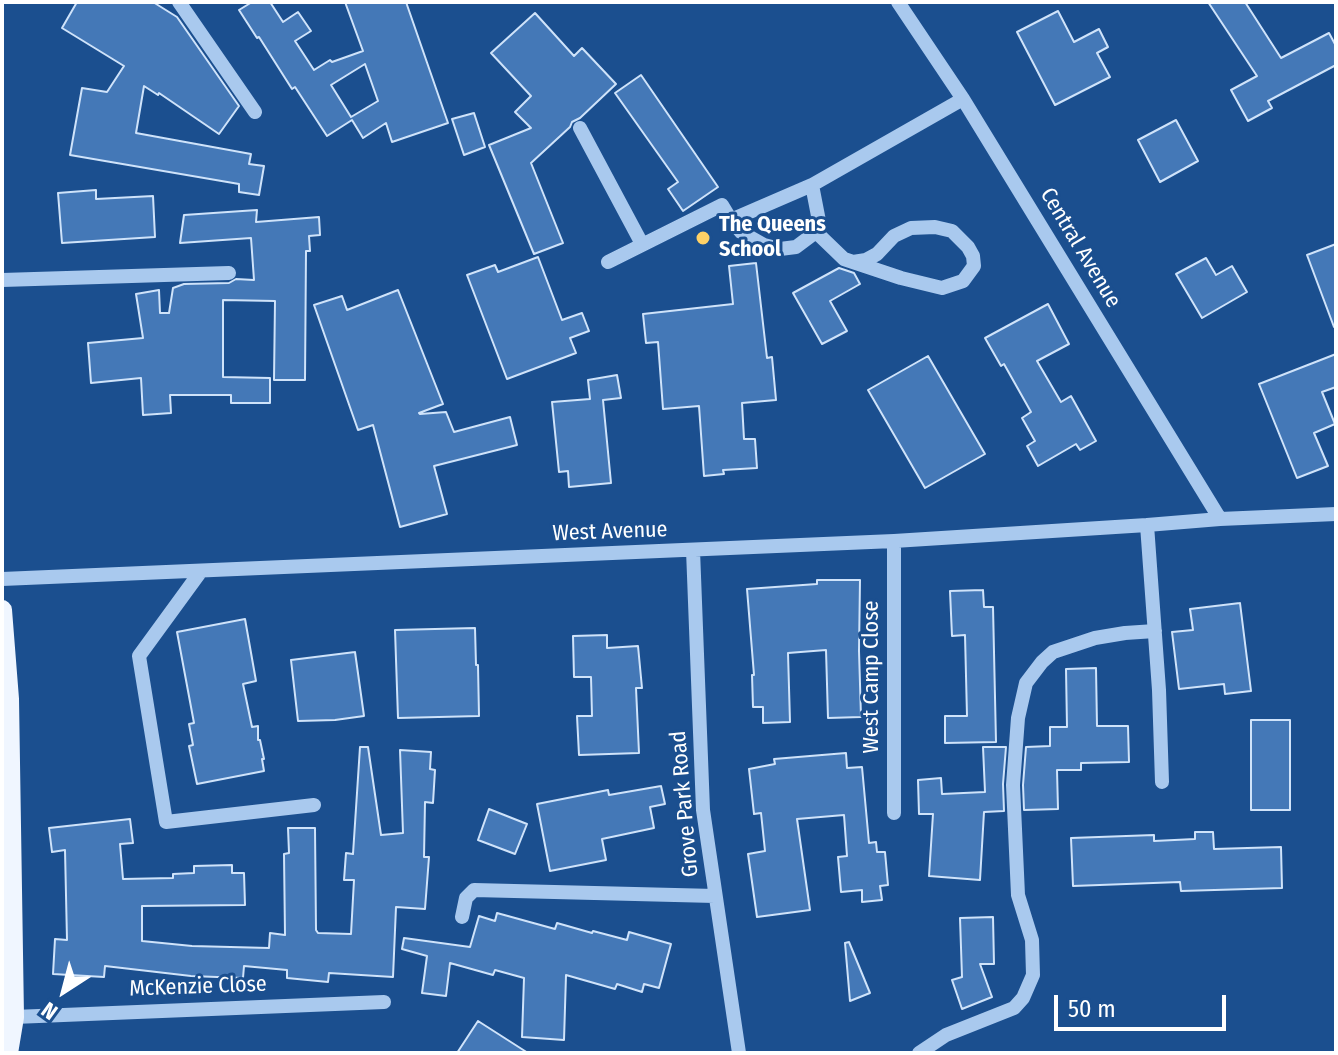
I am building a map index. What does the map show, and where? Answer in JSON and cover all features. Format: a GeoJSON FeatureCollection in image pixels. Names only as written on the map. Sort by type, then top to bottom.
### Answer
{"type":"FeatureCollection","features":[{"type":"Feature","properties":{"kind":"main road"},"geometry":{"type":"LineString","coordinates":[[2,610],[9,699],[14,1017],[8,1053]]}},
{"type":"Feature","properties":{"kind":"street"},"geometry":{"type":"LineString","coordinates":[[179,2],[255,112]]}},
{"type":"Feature","properties":{"kind":"street","name":"Central Avenue"},"geometry":{"type":"LineString","coordinates":[[898,2],[963,99],[1220,519]]}},
{"type":"Feature","properties":{"kind":"street"},"geometry":{"type":"LineString","coordinates":[[731,220],[812,185],[963,99]]}},
{"type":"Feature","properties":{"kind":"street"},"geometry":{"type":"LineString","coordinates":[[580,128],[642,244]]}},
{"type":"Feature","properties":{"kind":"street"},"geometry":{"type":"LineString","coordinates":[[608,262],[722,205],[741,232],[764,245],[780,249],[796,247],[816,232],[819,221],[812,185]]}},
{"type":"Feature","properties":{"kind":"street"},"geometry":{"type":"LineString","coordinates":[[816,232],[844,259],[853,262],[901,278],[942,288],[963,281],[974,266],[968,247],[952,231],[935,227],[911,228],[894,236],[877,254],[853,262]]}},
{"type":"Feature","properties":{"kind":"street"},"geometry":{"type":"LineString","coordinates":[[2,280],[229,273]]}},
{"type":"Feature","properties":{"kind":"street","name":"West Avenue"},"geometry":{"type":"LineString","coordinates":[[2,579],[894,541],[1336,514]]}},
{"type":"Feature","properties":{"kind":"street"},"geometry":{"type":"LineString","coordinates":[[1147,525],[1162,782]]}},
{"type":"Feature","properties":{"kind":"street","name":"West Camp Close"},"geometry":{"type":"LineString","coordinates":[[894,541],[894,813]]}},
{"type":"Feature","properties":{"kind":"street","name":"Grove Park Road"},"geometry":{"type":"LineString","coordinates":[[693,550],[703,810],[739,1053]]}},
{"type":"Feature","properties":{"kind":"street"},"geometry":{"type":"LineString","coordinates":[[201,571],[139,656],[166,822],[314,805]]}},
{"type":"Feature","properties":{"kind":"street"},"geometry":{"type":"LineString","coordinates":[[919,1053],[946,1035],[1014,1008],[1023,998],[1033,975],[1032,940],[1018,895],[1013,785],[1018,718],[1026,683],[1053,652],[1095,638],[1155,631]]}},
{"type":"Feature","properties":{"kind":"street"},"geometry":{"type":"LineString","coordinates":[[462,917],[466,898],[474,890],[715,896]]}},
{"type":"Feature","properties":{"kind":"street","name":"McKenzie Close"},"geometry":{"type":"LineString","coordinates":[[14,1017],[384,1002]]}},
{"type":"Feature","properties":{"kind":"building"},"geometry":{"type":"Polygon","coordinates":[[[77,2],[153,2],[177,17],[239,106],[219,134],[144,86],[136,133],[251,154],[249,164],[264,166],[259,195],[239,192],[239,184],[70,155],[82,88],[107,92],[124,66],[62,28],[77,2]]]}},
{"type":"Feature","properties":{"kind":"building"},"geometry":{"type":"Polygon","coordinates":[[[252,2],[270,2],[283,22],[298,12],[311,31],[295,41],[314,70],[330,60],[332,62],[363,51],[345,2],[406,2],[448,123],[392,142],[386,123],[363,138],[352,120],[327,136],[239,10],[252,2]],[[365,64],[331,85],[351,117],[378,101],[365,64]]]}},
{"type":"Feature","properties":{"kind":"building"},"geometry":{"type":"Polygon","coordinates":[[[1208,2],[1245,2],[1281,58],[1329,33],[1336,46],[1336,65],[1268,101],[1272,108],[1248,121],[1231,90],[1257,76],[1208,2]]]}},
{"type":"Feature","properties":{"kind":"building"},"geometry":{"type":"Polygon","coordinates":[[[1058,11],[1074,42],[1099,29],[1108,47],[1097,53],[1110,77],[1055,105],[1017,32],[1058,11]]]}},
{"type":"Feature","properties":{"kind":"building"},"geometry":{"type":"Polygon","coordinates":[[[535,13],[574,56],[582,48],[616,84],[531,163],[563,243],[534,254],[489,145],[531,128],[515,112],[531,96],[491,53],[535,13]]]}},
{"type":"Feature","properties":{"kind":"building"},"geometry":{"type":"Polygon","coordinates":[[[641,75],[718,187],[683,211],[668,189],[678,182],[615,93],[641,75]]]}},
{"type":"Feature","properties":{"kind":"building"},"geometry":{"type":"Polygon","coordinates":[[[474,113],[485,147],[464,155],[452,119],[474,113]]]}},
{"type":"Feature","properties":{"kind":"building"},"geometry":{"type":"Polygon","coordinates":[[[1176,120],[1198,161],[1160,182],[1138,140],[1176,120]]]}},
{"type":"Feature","properties":{"kind":"building"},"geometry":{"type":"Polygon","coordinates":[[[96,190],[96,199],[153,196],[155,237],[62,243],[58,193],[96,190]]]}},
{"type":"Feature","properties":{"kind":"building"},"geometry":{"type":"Polygon","coordinates":[[[257,210],[256,222],[319,217],[320,235],[309,236],[310,251],[306,251],[305,380],[274,380],[275,301],[223,300],[223,377],[270,378],[270,403],[231,403],[231,395],[170,395],[171,413],[143,415],[141,378],[91,383],[88,343],[143,338],[136,294],[159,290],[160,313],[169,313],[173,288],[184,284],[254,280],[251,238],[180,243],[184,215],[257,210]]]}},
{"type":"Feature","properties":{"kind":"building"},"geometry":{"type":"Polygon","coordinates":[[[1336,244],[1336,327],[1334,327],[1307,255],[1336,244]]]}},
{"type":"Feature","properties":{"kind":"building"},"geometry":{"type":"Polygon","coordinates":[[[538,257],[562,320],[582,313],[589,331],[570,338],[576,353],[507,379],[467,275],[495,265],[498,272],[538,257]]]}},
{"type":"Feature","properties":{"kind":"building"},"geometry":{"type":"Polygon","coordinates":[[[1206,258],[1216,275],[1232,266],[1247,292],[1202,318],[1176,274],[1206,258]]]}},
{"type":"Feature","properties":{"kind":"building"},"geometry":{"type":"Polygon","coordinates":[[[756,263],[767,358],[772,357],[776,400],[742,403],[744,439],[755,439],[757,468],[723,470],[724,474],[704,476],[699,406],[663,409],[658,342],[646,343],[643,314],[733,304],[729,266],[756,263]]]}},
{"type":"Feature","properties":{"kind":"building"},"geometry":{"type":"Polygon","coordinates":[[[839,268],[854,273],[860,284],[830,301],[847,331],[822,344],[793,293],[839,268]]]}},
{"type":"Feature","properties":{"kind":"building"},"geometry":{"type":"Polygon","coordinates":[[[398,290],[443,404],[419,413],[446,412],[454,432],[510,417],[517,445],[434,466],[447,514],[400,527],[373,425],[358,430],[314,305],[342,296],[347,310],[398,290]]]}},
{"type":"Feature","properties":{"kind":"building"},"geometry":{"type":"Polygon","coordinates":[[[1048,304],[1069,344],[1037,361],[1061,402],[1071,396],[1096,441],[1080,450],[1076,444],[1038,466],[1027,446],[1035,441],[1022,418],[1031,412],[1004,364],[1001,366],[985,338],[1048,304]]]}},
{"type":"Feature","properties":{"kind":"building"},"geometry":{"type":"Polygon","coordinates":[[[1336,354],[1336,387],[1322,392],[1335,424],[1314,433],[1328,466],[1297,478],[1259,384],[1336,354]]]}},
{"type":"Feature","properties":{"kind":"building"},"geometry":{"type":"Polygon","coordinates":[[[928,356],[985,454],[925,488],[868,390],[928,356]]]}},
{"type":"Feature","properties":{"kind":"building"},"geometry":{"type":"Polygon","coordinates":[[[617,375],[621,398],[603,400],[611,483],[569,487],[568,471],[559,472],[552,402],[590,399],[588,380],[617,375]]]}},
{"type":"Feature","properties":{"kind":"building"},"geometry":{"type":"Polygon","coordinates":[[[817,580],[860,580],[861,717],[828,718],[826,650],[788,653],[790,722],[763,723],[763,707],[753,707],[754,675],[747,589],[817,584],[817,580]]]}},
{"type":"Feature","properties":{"kind":"building"},"geometry":{"type":"Polygon","coordinates":[[[983,590],[984,607],[993,607],[996,742],[945,743],[945,716],[967,716],[965,635],[952,636],[950,591],[983,590]]]}},
{"type":"Feature","properties":{"kind":"building"},"geometry":{"type":"Polygon","coordinates":[[[1240,603],[1251,691],[1225,694],[1224,684],[1179,689],[1172,632],[1193,630],[1190,609],[1240,603]]]}},
{"type":"Feature","properties":{"kind":"building"},"geometry":{"type":"Polygon","coordinates":[[[245,619],[256,681],[243,684],[252,727],[258,726],[264,771],[197,784],[189,746],[193,745],[189,724],[194,723],[177,632],[245,619]]]}},
{"type":"Feature","properties":{"kind":"building"},"geometry":{"type":"Polygon","coordinates":[[[475,628],[479,716],[398,718],[395,630],[475,628]]]}},
{"type":"Feature","properties":{"kind":"building"},"geometry":{"type":"Polygon","coordinates":[[[607,635],[607,648],[638,646],[642,688],[636,688],[639,753],[579,755],[577,716],[592,716],[591,677],[574,677],[573,636],[607,635]]]}},
{"type":"Feature","properties":{"kind":"building"},"geometry":{"type":"Polygon","coordinates":[[[355,652],[364,716],[298,721],[291,660],[355,652]]]}},
{"type":"Feature","properties":{"kind":"building"},"geometry":{"type":"Polygon","coordinates":[[[1096,668],[1097,726],[1128,726],[1129,762],[1081,763],[1081,770],[1057,770],[1058,809],[1024,810],[1026,747],[1050,746],[1050,727],[1067,727],[1066,669],[1096,668]]]}},
{"type":"Feature","properties":{"kind":"building"},"geometry":{"type":"Polygon","coordinates":[[[1251,720],[1290,720],[1290,810],[1251,810],[1251,720]]]}},
{"type":"Feature","properties":{"kind":"building"},"geometry":{"type":"Polygon","coordinates":[[[360,747],[368,747],[381,835],[403,833],[400,750],[431,752],[430,769],[435,770],[433,803],[425,802],[424,857],[429,857],[425,909],[396,907],[393,977],[329,973],[328,982],[287,978],[287,970],[244,966],[243,978],[191,976],[105,966],[104,977],[53,974],[55,939],[67,940],[65,850],[52,852],[49,828],[130,819],[133,843],[120,844],[123,879],[173,878],[173,874],[194,873],[194,866],[232,865],[232,873],[244,873],[245,905],[142,906],[142,941],[269,948],[270,933],[285,935],[284,854],[289,853],[288,828],[315,828],[316,930],[318,933],[351,934],[354,880],[344,880],[346,853],[353,854],[360,747]]]}},
{"type":"Feature","properties":{"kind":"building"},"geometry":{"type":"Polygon","coordinates":[[[983,747],[1006,747],[1004,811],[984,812],[980,880],[929,876],[933,814],[919,814],[918,780],[941,778],[942,794],[985,792],[983,747]]]}},
{"type":"Feature","properties":{"kind":"building"},"geometry":{"type":"Polygon","coordinates":[[[846,753],[847,768],[862,767],[869,843],[876,842],[877,852],[885,852],[888,885],[880,886],[882,900],[862,902],[862,890],[841,892],[838,857],[847,856],[844,815],[797,819],[810,910],[757,917],[748,854],[765,851],[761,813],[754,814],[749,769],[775,764],[774,759],[846,753]]]}},
{"type":"Feature","properties":{"kind":"building"},"geometry":{"type":"Polygon","coordinates":[[[661,786],[665,804],[650,807],[654,828],[602,839],[606,860],[550,871],[537,804],[608,790],[609,795],[661,786]]]}},
{"type":"Feature","properties":{"kind":"building"},"geometry":{"type":"Polygon","coordinates":[[[489,809],[527,824],[515,854],[478,840],[489,809]]]}},
{"type":"Feature","properties":{"kind":"building"},"geometry":{"type":"Polygon","coordinates":[[[1195,832],[1213,832],[1214,849],[1281,847],[1282,888],[1181,891],[1180,882],[1073,886],[1071,838],[1154,835],[1154,841],[1195,839],[1195,832]]]}},
{"type":"Feature","properties":{"kind":"building"},"geometry":{"type":"Polygon","coordinates":[[[497,913],[555,929],[557,923],[627,940],[629,932],[671,944],[659,988],[644,984],[642,992],[617,984],[615,989],[566,975],[564,1040],[522,1037],[524,978],[495,970],[493,975],[450,963],[446,996],[422,993],[427,956],[402,949],[404,938],[470,947],[479,916],[495,921],[497,913]]]}},
{"type":"Feature","properties":{"kind":"building"},"geometry":{"type":"Polygon","coordinates":[[[993,917],[994,964],[980,964],[992,997],[962,1009],[952,980],[962,977],[960,918],[993,917]]]}},
{"type":"Feature","properties":{"kind":"building"},"geometry":{"type":"Polygon","coordinates":[[[849,942],[870,993],[850,1001],[845,943],[849,942]]]}},
{"type":"Feature","properties":{"kind":"building"},"geometry":{"type":"Polygon","coordinates":[[[478,1021],[528,1053],[457,1053],[478,1021]]]}},
{"type":"Feature","properties":{"kind":"place","name":"The Queens School"},"geometry":{"type":"Point","coordinates":[703,238]}}]}
